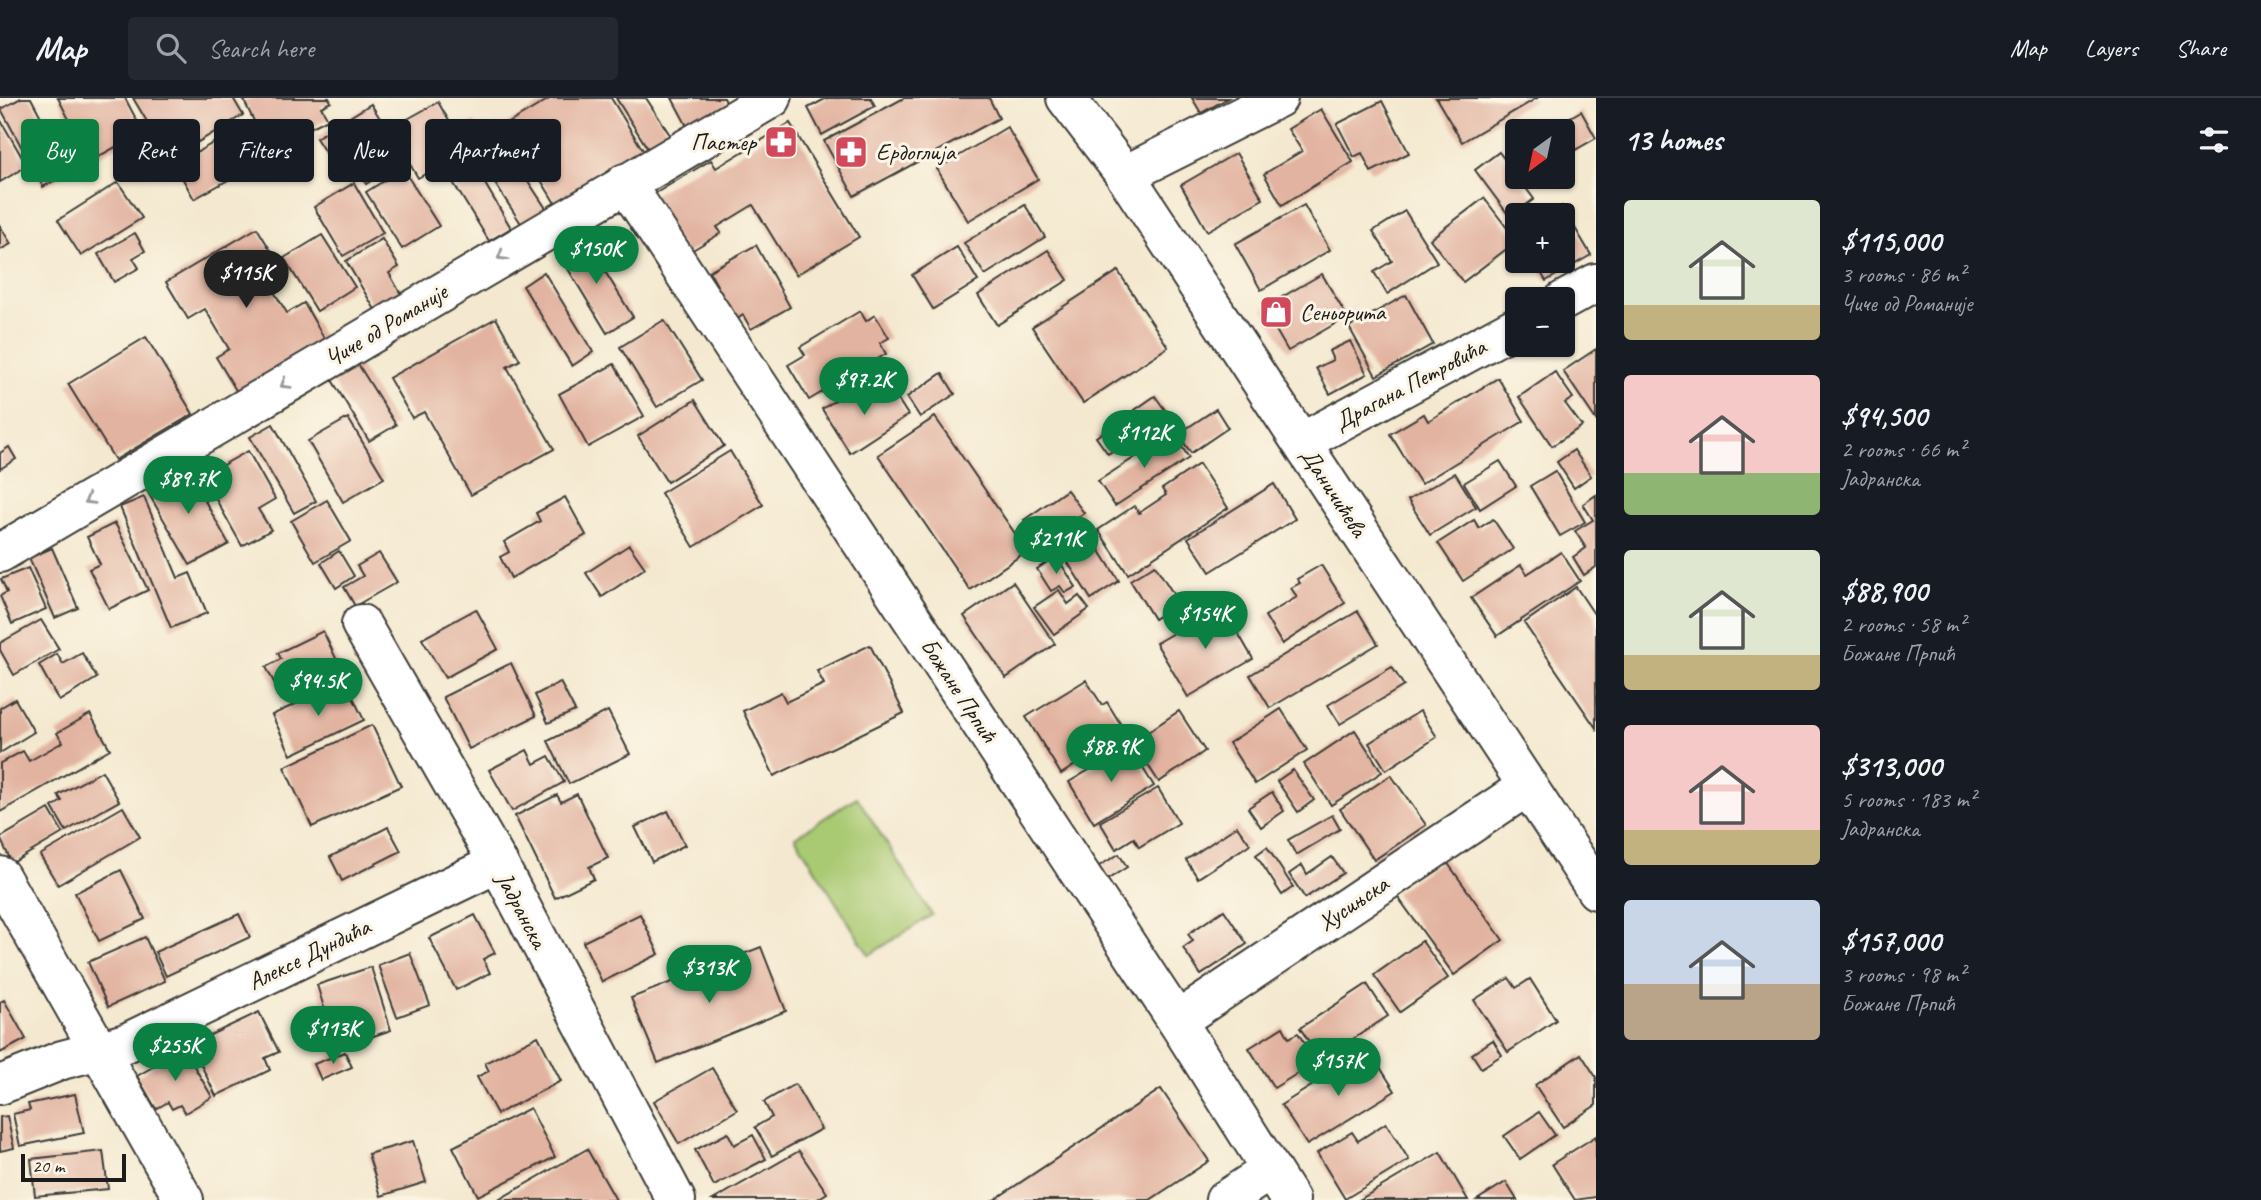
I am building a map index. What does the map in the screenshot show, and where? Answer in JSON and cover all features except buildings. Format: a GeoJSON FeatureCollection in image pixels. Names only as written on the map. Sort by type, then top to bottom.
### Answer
{"type":"FeatureCollection","features":[{"type":"Feature","properties":{"kind":"street","name":"Чиче од Романије"},"geometry":{"type":"LineString","coordinates":[[0,554],[772,98]]}},
{"type":"Feature","properties":{"kind":"street","name":"Даничићева"},"geometry":{"type":"LineString","coordinates":[[1066,98],[1125,175],[1596,890]]}},
{"type":"Feature","properties":{"kind":"street"},"geometry":{"type":"LineString","coordinates":[[1125,175],[1279,98]]}},
{"type":"Feature","properties":{"kind":"street","name":"Божане Прпић"},"geometry":{"type":"LineString","coordinates":[[625,183],[1177,1021],[1281,1185]]}},
{"type":"Feature","properties":{"kind":"street"},"geometry":{"type":"LineString","coordinates":[[1575,294],[1596,283]]}},
{"type":"Feature","properties":{"kind":"street","name":"Драгана Петровића"},"geometry":{"type":"LineString","coordinates":[[1302,442],[1505,332]]}},
{"type":"Feature","properties":{"kind":"street","name":"Јадранска"},"geometry":{"type":"LineString","coordinates":[[361,624],[498,863],[676,1200]]}},
{"type":"Feature","properties":{"kind":"street","name":"Хусињска"},"geometry":{"type":"LineString","coordinates":[[1177,1021],[1528,786]]}},
{"type":"Feature","properties":{"kind":"street","name":"Алексе Дундића"},"geometry":{"type":"LineString","coordinates":[[0,1085],[62,1060],[126,1043],[498,863]]}},
{"type":"Feature","properties":{"kind":"street"},"geometry":{"type":"LineString","coordinates":[[0,876],[184,1200]]}},
{"type":"Feature","properties":{"kind":"street"},"geometry":{"type":"LineString","coordinates":[[1225,1200],[1281,1185]]}},
{"type":"Feature","properties":{"kind":"green space"},"geometry":{"type":"Polygon","coordinates":[[[857,797],[932,915],[869,955],[795,837],[857,797]]]}},
{"type":"Feature","properties":{"kind":"place","name":"Пастер"},"geometry":{"type":"Point","coordinates":[781,142]}},
{"type":"Feature","properties":{"kind":"place","name":"Ердоглија"},"geometry":{"type":"Point","coordinates":[851,152]}},
{"type":"Feature","properties":{"kind":"place","name":"Сеньорита"},"geometry":{"type":"Point","coordinates":[1276,312]}}]}
